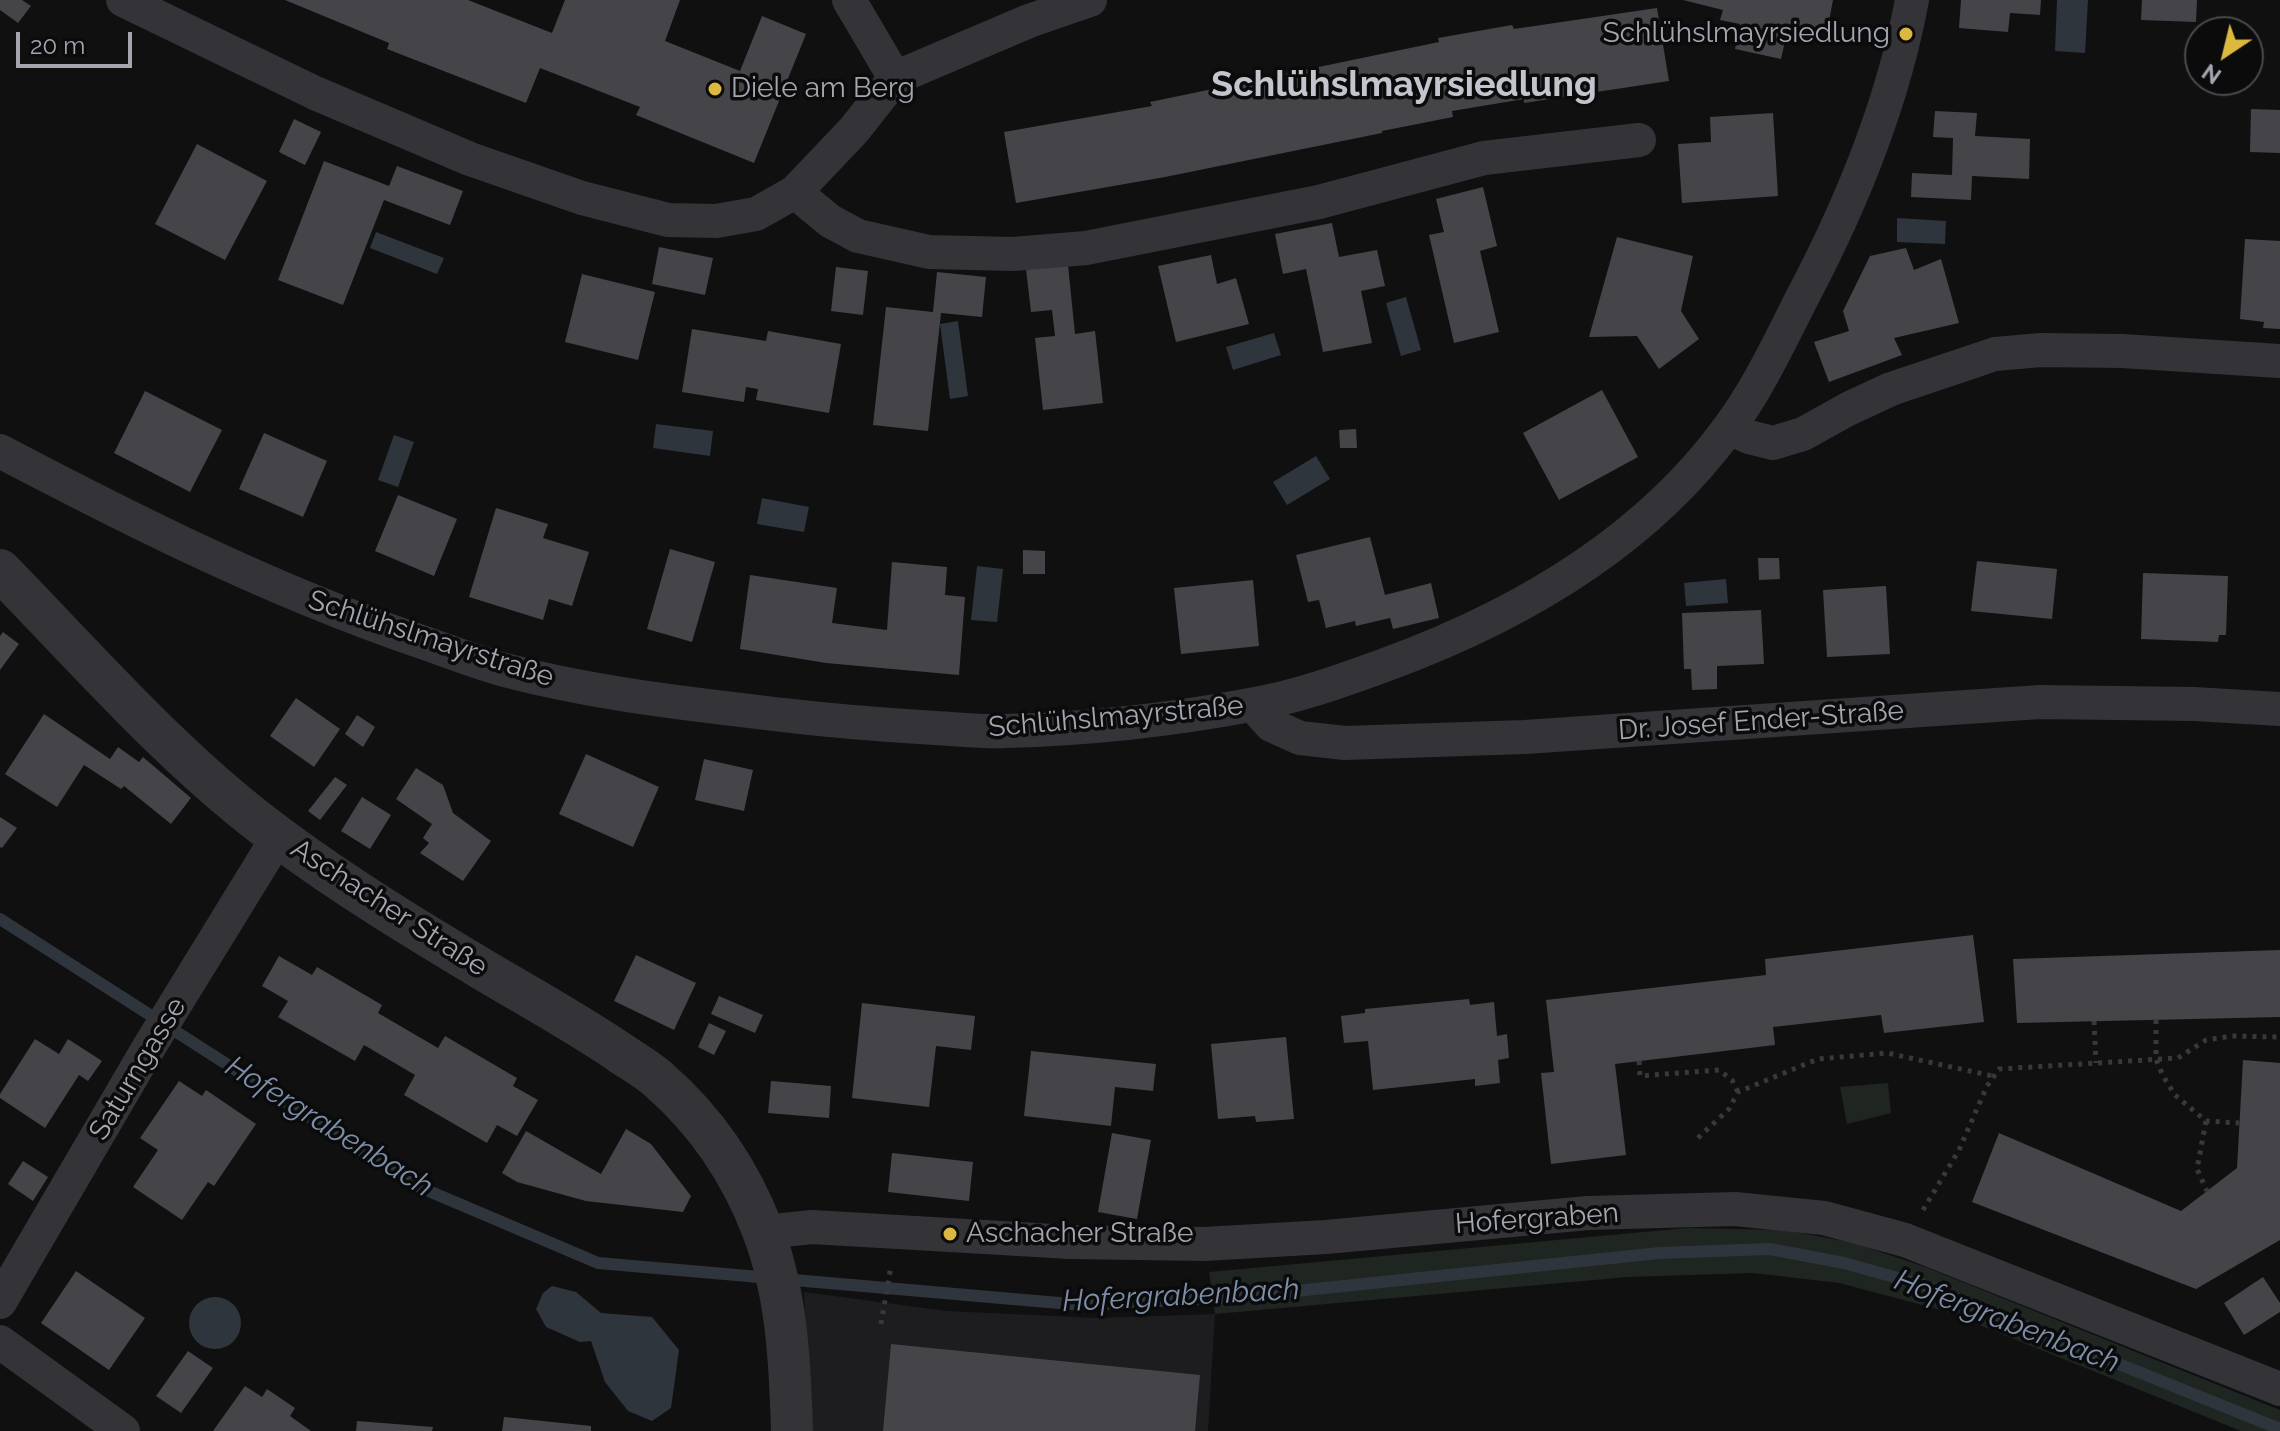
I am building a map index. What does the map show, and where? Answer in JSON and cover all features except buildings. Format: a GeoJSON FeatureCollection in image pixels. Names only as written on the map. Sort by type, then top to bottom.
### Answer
{"type":"FeatureCollection","features":[{"type":"Feature","properties":{"kind":"street"},"geometry":{"type":"LineString","coordinates":[[123,0],[315,93],[470,159],[582,198],[668,220],[716,221],[756,214],[795,192],[854,130],[895,78],[1029,21],[1090,0]]}},
{"type":"Feature","properties":{"kind":"street"},"geometry":{"type":"LineString","coordinates":[[849,0],[895,78]]}},
{"type":"Feature","properties":{"kind":"street","name":"Schlühslmayrstraße"},"geometry":{"type":"LineString","coordinates":[[0,451],[121,515],[269,584],[387,630],[499,668],[558,683],[678,703],[816,719],[1001,732],[1130,721],[1253,705],[1330,686],[1432,648],[1530,600],[1581,570],[1636,527],[1687,478],[1729,428],[1825,256],[1872,141],[1906,34],[1912,0]]}},
{"type":"Feature","properties":{"kind":"street"},"geometry":{"type":"LineString","coordinates":[[795,192],[830,221],[858,236],[929,252],[1013,254],[1086,248],[1304,205],[1484,158],[1639,140]]}},
{"type":"Feature","properties":{"kind":"street"},"geometry":{"type":"LineString","coordinates":[[1729,428],[1773,443],[1803,434],[1891,389],[1995,354],[2041,350],[2122,351],[2280,361]]}},
{"type":"Feature","properties":{"kind":"street","name":"Aschacher Straße"},"geometry":{"type":"LineString","coordinates":[[0,570],[142,716],[278,837],[396,915],[598,1038],[657,1078],[687,1107],[719,1144],[744,1187],[764,1232],[785,1320],[790,1360],[792,1431]]}},
{"type":"Feature","properties":{"kind":"street","name":"Dr. Josef Ender-Straße"},"geometry":{"type":"LineString","coordinates":[[1253,705],[1271,725],[1300,738],[1345,743],[1555,735],[2040,702],[2194,704],[2280,709]]}},
{"type":"Feature","properties":{"kind":"street","name":"Saturngasse"},"geometry":{"type":"LineString","coordinates":[[0,1302],[149,1047],[278,837]]}},
{"type":"Feature","properties":{"kind":"street","name":"Hofergraben"},"geometry":{"type":"LineString","coordinates":[[764,1232],[812,1227],[1070,1242],[1204,1244],[1326,1237],[1588,1213],[1735,1209],[1824,1218],[1905,1240],[2280,1389]]}},
{"type":"Feature","properties":{"kind":"street"},"geometry":{"type":"LineString","coordinates":[[0,1342],[123,1431]]}},
{"type":"Feature","properties":{"kind":"path"},"geometry":{"type":"LineString","coordinates":[[2156,1020],[2156,1059],[2175,1095],[2206,1121],[2239,1123]]}},
{"type":"Feature","properties":{"kind":"path"},"geometry":{"type":"LineString","coordinates":[[2094,1021],[2096,1063]]}},
{"type":"Feature","properties":{"kind":"path"},"geometry":{"type":"LineString","coordinates":[[1905,1240],[1959,1150],[1999,1069],[2178,1058],[2206,1040],[2232,1036],[2280,1037]]}},
{"type":"Feature","properties":{"kind":"path"},"geometry":{"type":"LineString","coordinates":[[1698,1138],[1729,1109],[1738,1092],[1818,1059],[1887,1053],[1993,1076]]}},
{"type":"Feature","properties":{"kind":"path"},"geometry":{"type":"LineString","coordinates":[[1639,1061],[1640,1076],[1719,1070],[1732,1080],[1738,1092]]}},
{"type":"Feature","properties":{"kind":"path"},"geometry":{"type":"LineString","coordinates":[[2206,1121],[2197,1169],[2207,1191]]}},
{"type":"Feature","properties":{"kind":"path"},"geometry":{"type":"LineString","coordinates":[[881,1324],[893,1254]]}},
{"type":"Feature","properties":{"kind":"shaded area"},"geometry":{"type":"Polygon","coordinates":[[[2057,0],[2088,0],[2085,53],[2055,51],[2057,0]]]}},
{"type":"Feature","properties":{"kind":"shaded area"},"geometry":{"type":"Polygon","coordinates":[[[1897,218],[1946,221],[1945,244],[1897,242],[1897,218]]]}},
{"type":"Feature","properties":{"kind":"shaded area"},"geometry":{"type":"Polygon","coordinates":[[[376,232],[444,258],[437,274],[370,248],[376,232]]]}},
{"type":"Feature","properties":{"kind":"shaded area"},"geometry":{"type":"Polygon","coordinates":[[[1406,297],[1421,350],[1401,356],[1386,303],[1406,297]]]}},
{"type":"Feature","properties":{"kind":"shaded area"},"geometry":{"type":"Polygon","coordinates":[[[958,321],[968,396],[950,399],[940,324],[958,321]]]}},
{"type":"Feature","properties":{"kind":"shaded area"},"geometry":{"type":"Polygon","coordinates":[[[1274,333],[1281,355],[1233,370],[1226,347],[1274,333]]]}},
{"type":"Feature","properties":{"kind":"shaded area"},"geometry":{"type":"Polygon","coordinates":[[[656,424],[713,431],[710,456],[653,448],[656,424]]]}},
{"type":"Feature","properties":{"kind":"shaded area"},"geometry":{"type":"Polygon","coordinates":[[[394,435],[414,442],[398,487],[378,480],[394,435]]]}},
{"type":"Feature","properties":{"kind":"shaded area"},"geometry":{"type":"Polygon","coordinates":[[[1316,456],[1330,479],[1287,505],[1273,482],[1316,456]]]}},
{"type":"Feature","properties":{"kind":"shaded area"},"geometry":{"type":"Polygon","coordinates":[[[762,498],[809,507],[804,532],[757,524],[762,498]]]}},
{"type":"Feature","properties":{"kind":"shaded area"},"geometry":{"type":"Polygon","coordinates":[[[977,566],[1003,569],[997,622],[971,620],[977,566]]]}},
{"type":"Feature","properties":{"kind":"shaded area"},"geometry":{"type":"Polygon","coordinates":[[[1726,579],[1728,603],[1686,606],[1684,583],[1726,579]]]}},
{"type":"Feature","properties":{"kind":"shaded area"},"geometry":{"type":"Polygon","coordinates":[[[1888,1083],[1891,1113],[1847,1124],[1840,1087],[1888,1083]]]}},
{"type":"Feature","properties":{"kind":"shaded area"},"geometry":{"type":"Polygon","coordinates":[[[1687,1228],[1785,1230],[1854,1243],[1928,1268],[2280,1410],[2280,1431],[2241,1431],[1945,1311],[1839,1283],[1753,1273],[1628,1277],[1215,1314],[1209,1272],[1687,1228]]]}},
{"type":"Feature","properties":{"kind":"shaded area"},"geometry":{"type":"Polygon","coordinates":[[[552,1286],[576,1292],[601,1313],[652,1317],[679,1350],[671,1408],[652,1421],[628,1411],[605,1382],[591,1341],[580,1342],[546,1327],[536,1309],[543,1293],[552,1286]]]}},
{"type":"Feature","properties":{"kind":"shaded area"},"geometry":{"type":"Polygon","coordinates":[[[804,1292],[947,1311],[1098,1318],[1215,1314],[1208,1431],[809,1431],[804,1292]]]}},
{"type":"Feature","properties":{"kind":"shaded area"},"geometry":{"type":"Polygon","coordinates":[[[215,1297],[234,1304],[241,1323],[234,1342],[215,1349],[196,1342],[189,1323],[196,1304],[215,1297]]]}},
{"type":"Feature","properties":{"kind":"waterway","name":"Hofergrabenbach"},"geometry":{"type":"LineString","coordinates":[[0,919],[417,1186],[598,1263],[1082,1305],[1239,1297],[1659,1253],[1770,1249],[1844,1263],[1923,1285],[2280,1429]]}},
{"type":"Feature","properties":{"kind":"place","name":"Schlühslmayrsiedlung"},"geometry":{"type":"Point","coordinates":[1906,34]}},
{"type":"Feature","properties":{"kind":"place","name":"Diele am Berg"},"geometry":{"type":"Point","coordinates":[715,89]}},
{"type":"Feature","properties":{"kind":"place","name":"Aschacher Straße"},"geometry":{"type":"Point","coordinates":[950,1234]}},
{"type":"Feature","properties":{"kind":"district","name":"Schlühslmayrsiedlung"},"geometry":{"type":"Point","coordinates":[1404,85]}}]}
